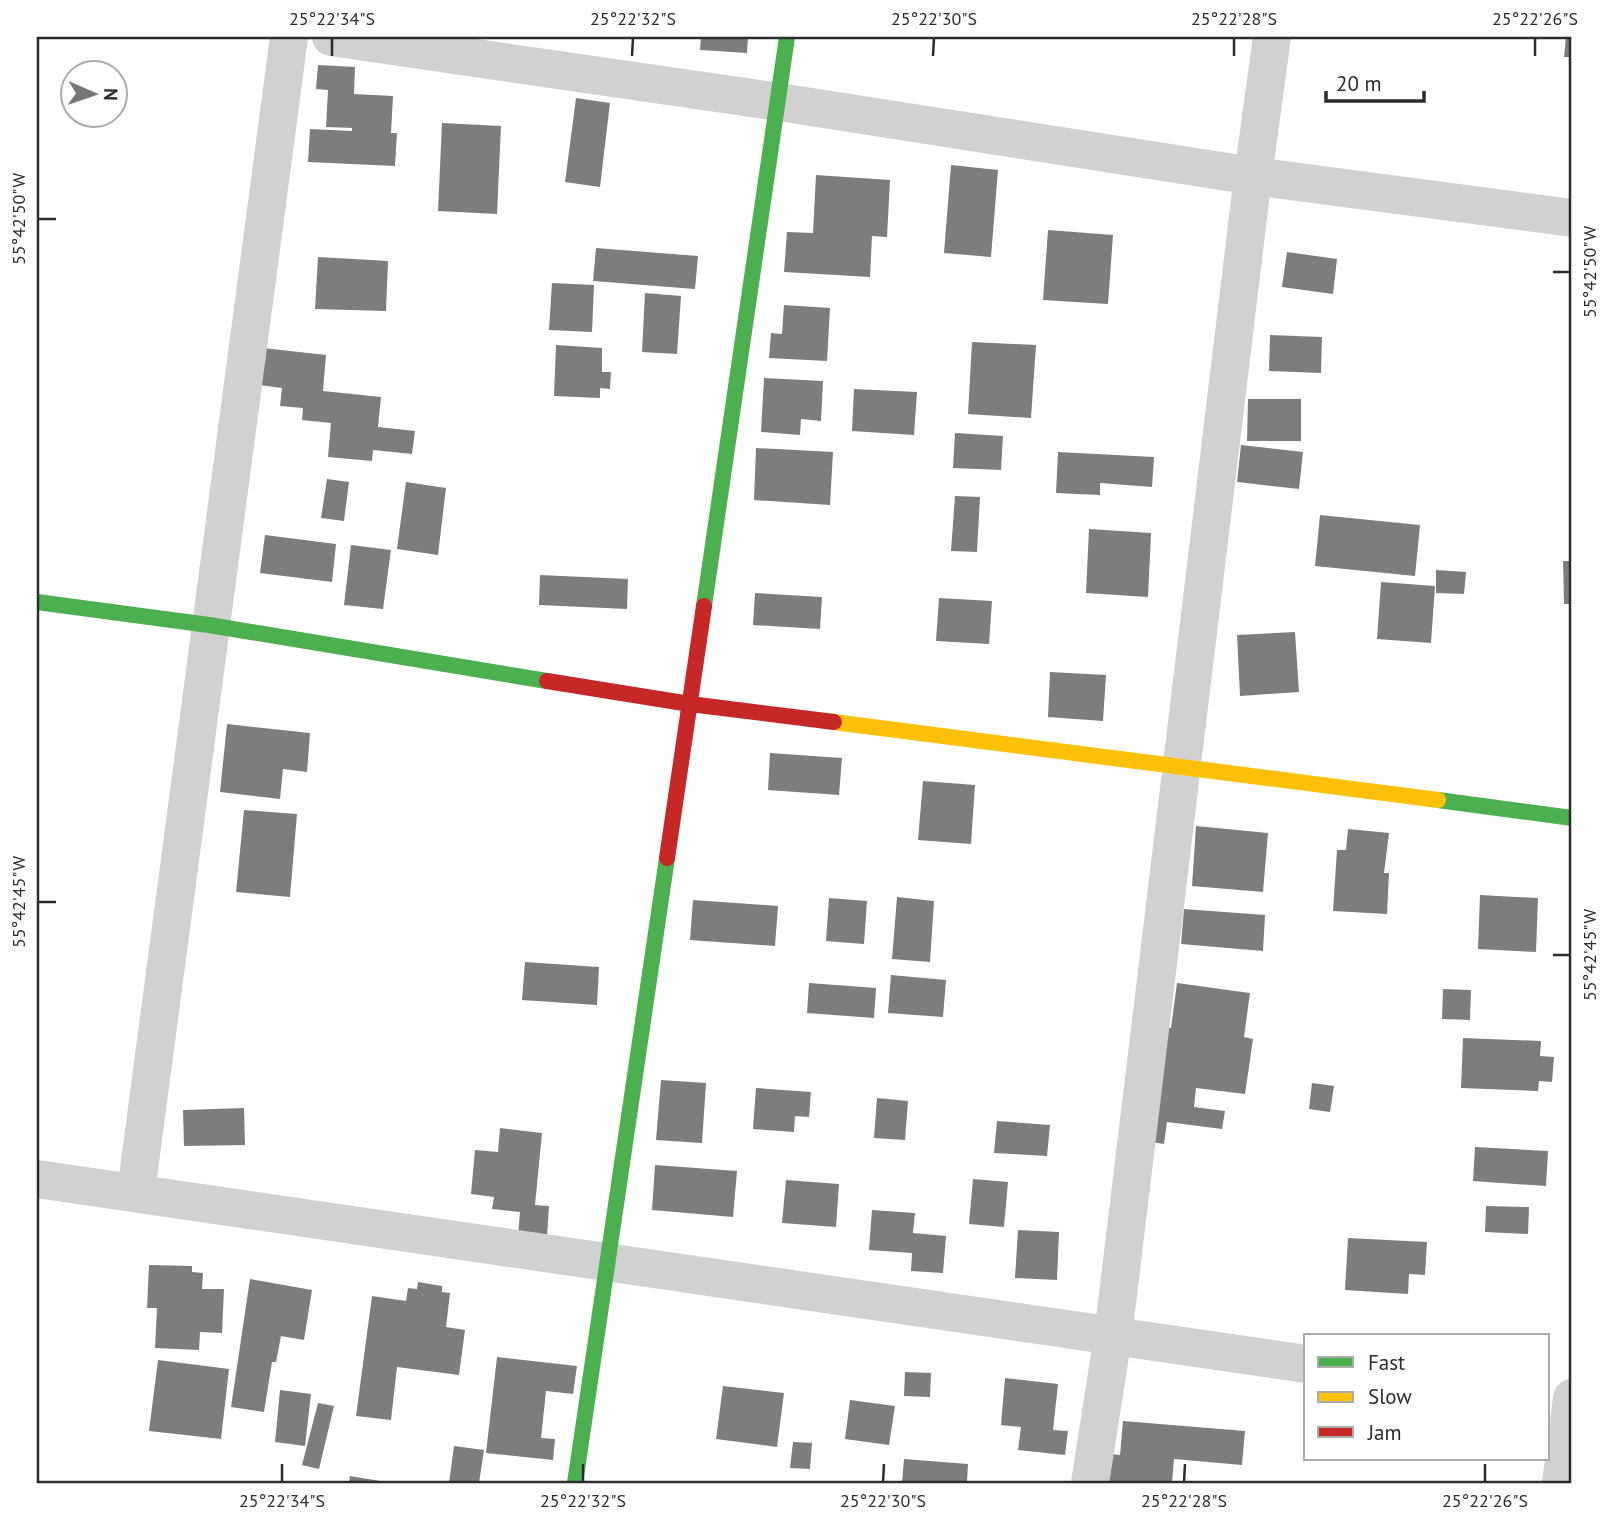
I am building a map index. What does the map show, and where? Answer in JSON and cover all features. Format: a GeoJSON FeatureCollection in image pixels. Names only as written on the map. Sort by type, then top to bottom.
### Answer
{"type":"FeatureCollection","features":[{"type":"Feature","properties":{"kind":"street"},"geometry":{"type":"LineString","coordinates":[[136,1192],[289,37]]}},
{"type":"Feature","properties":{"kind":"street"},"geometry":{"type":"LineString","coordinates":[[331,37],[779,102],[1253,176],[1572,218]]}},
{"type":"Feature","properties":{"kind":"street"},"geometry":{"type":"LineString","coordinates":[[575,1483],[787,37]]}},
{"type":"Feature","properties":{"kind":"street"},"geometry":{"type":"LineString","coordinates":[[1090,1483],[1113,1336],[1272,37]]}},
{"type":"Feature","properties":{"kind":"street"},"geometry":{"type":"LineString","coordinates":[[37,601],[209,625],[690,704],[1182,765],[1572,818]]}},
{"type":"Feature","properties":{"kind":"street"},"geometry":{"type":"LineString","coordinates":[[37,1178],[1304,1364]]}},
{"type":"Feature","properties":{"kind":"street"},"geometry":{"type":"LineString","coordinates":[[1561,1483],[1572,1398]]}},
{"type":"Feature","properties":{"kind":"street"},"geometry":{"type":"LineString","coordinates":[[1550,1400],[1572,1404]]}},
{"type":"Feature","properties":{"kind":"building"},"geometry":{"type":"Polygon","coordinates":[[[701,37],[748,37],[747,53],[700,50],[701,37]]]}},
{"type":"Feature","properties":{"kind":"building"},"geometry":{"type":"Polygon","coordinates":[[[1566,37],[1572,37],[1572,57],[1564,57],[1566,37]]]}},
{"type":"Feature","properties":{"kind":"building"},"geometry":{"type":"Polygon","coordinates":[[[318,65],[355,67],[354,94],[393,96],[391,133],[397,133],[395,166],[308,162],[310,129],[352,131],[352,128],[326,127],[328,90],[316,89],[318,65]]]}},
{"type":"Feature","properties":{"kind":"building"},"geometry":{"type":"Polygon","coordinates":[[[576,98],[610,103],[600,187],[565,182],[576,98]]]}},
{"type":"Feature","properties":{"kind":"building"},"geometry":{"type":"Polygon","coordinates":[[[442,123],[501,126],[497,214],[438,211],[442,123]]]}},
{"type":"Feature","properties":{"kind":"building"},"geometry":{"type":"Polygon","coordinates":[[[951,165],[998,170],[991,257],[944,253],[951,165]]]}},
{"type":"Feature","properties":{"kind":"building"},"geometry":{"type":"Polygon","coordinates":[[[816,175],[890,180],[887,237],[872,236],[870,277],[784,272],[787,232],[813,233],[816,175]]]}},
{"type":"Feature","properties":{"kind":"building"},"geometry":{"type":"Polygon","coordinates":[[[1048,230],[1113,235],[1108,304],[1043,300],[1048,230]]]}},
{"type":"Feature","properties":{"kind":"building"},"geometry":{"type":"Polygon","coordinates":[[[596,248],[698,256],[695,289],[593,281],[596,248]]]}},
{"type":"Feature","properties":{"kind":"building"},"geometry":{"type":"Polygon","coordinates":[[[1287,252],[1337,259],[1333,294],[1282,287],[1287,252]]]}},
{"type":"Feature","properties":{"kind":"building"},"geometry":{"type":"Polygon","coordinates":[[[318,257],[388,261],[386,311],[315,309],[318,257]]]}},
{"type":"Feature","properties":{"kind":"building"},"geometry":{"type":"Polygon","coordinates":[[[552,283],[594,285],[592,332],[549,330],[552,283]]]}},
{"type":"Feature","properties":{"kind":"building"},"geometry":{"type":"Polygon","coordinates":[[[645,293],[681,296],[677,354],[642,352],[645,293]]]}},
{"type":"Feature","properties":{"kind":"building"},"geometry":{"type":"Polygon","coordinates":[[[784,305],[830,308],[827,361],[769,358],[771,333],[782,334],[784,305]]]}},
{"type":"Feature","properties":{"kind":"building"},"geometry":{"type":"Polygon","coordinates":[[[1270,335],[1322,337],[1321,373],[1269,371],[1270,335]]]}},
{"type":"Feature","properties":{"kind":"building"},"geometry":{"type":"Polygon","coordinates":[[[972,342],[1036,345],[1031,418],[968,414],[972,342]]]}},
{"type":"Feature","properties":{"kind":"building"},"geometry":{"type":"Polygon","coordinates":[[[556,345],[602,348],[602,372],[611,372],[610,389],[600,388],[600,398],[554,396],[556,345]]]}},
{"type":"Feature","properties":{"kind":"building"},"geometry":{"type":"Polygon","coordinates":[[[263,348],[326,355],[323,391],[381,397],[378,427],[415,431],[412,454],[373,450],[372,461],[328,457],[331,423],[302,420],[303,408],[280,406],[282,388],[259,385],[263,348]]]}},
{"type":"Feature","properties":{"kind":"building"},"geometry":{"type":"Polygon","coordinates":[[[764,378],[823,381],[821,421],[801,419],[800,435],[761,432],[764,378]]]}},
{"type":"Feature","properties":{"kind":"building"},"geometry":{"type":"Polygon","coordinates":[[[854,389],[917,392],[914,435],[852,431],[854,389]]]}},
{"type":"Feature","properties":{"kind":"building"},"geometry":{"type":"Polygon","coordinates":[[[1248,399],[1301,399],[1301,441],[1247,441],[1248,399]]]}},
{"type":"Feature","properties":{"kind":"building"},"geometry":{"type":"Polygon","coordinates":[[[955,433],[1003,436],[1001,470],[953,468],[955,433]]]}},
{"type":"Feature","properties":{"kind":"building"},"geometry":{"type":"Polygon","coordinates":[[[1241,445],[1303,452],[1299,489],[1237,482],[1241,445]]]}},
{"type":"Feature","properties":{"kind":"building"},"geometry":{"type":"Polygon","coordinates":[[[756,448],[833,452],[830,505],[754,500],[756,448]]]}},
{"type":"Feature","properties":{"kind":"building"},"geometry":{"type":"Polygon","coordinates":[[[1058,452],[1154,457],[1152,487],[1100,483],[1100,495],[1056,493],[1058,452]]]}},
{"type":"Feature","properties":{"kind":"building"},"geometry":{"type":"Polygon","coordinates":[[[327,479],[349,482],[344,521],[321,518],[327,479]]]}},
{"type":"Feature","properties":{"kind":"building"},"geometry":{"type":"Polygon","coordinates":[[[406,482],[446,488],[438,555],[397,549],[406,482]]]}},
{"type":"Feature","properties":{"kind":"building"},"geometry":{"type":"Polygon","coordinates":[[[955,496],[980,497],[977,552],[951,551],[955,496]]]}},
{"type":"Feature","properties":{"kind":"building"},"geometry":{"type":"Polygon","coordinates":[[[1320,515],[1420,525],[1415,576],[1315,566],[1320,515]]]}},
{"type":"Feature","properties":{"kind":"building"},"geometry":{"type":"Polygon","coordinates":[[[1089,529],[1151,533],[1148,597],[1086,593],[1089,529]]]}},
{"type":"Feature","properties":{"kind":"building"},"geometry":{"type":"Polygon","coordinates":[[[265,535],[336,544],[332,582],[260,573],[265,535]]]}},
{"type":"Feature","properties":{"kind":"building"},"geometry":{"type":"Polygon","coordinates":[[[351,545],[391,550],[383,609],[344,605],[351,545]]]}},
{"type":"Feature","properties":{"kind":"building"},"geometry":{"type":"Polygon","coordinates":[[[1563,561],[1572,561],[1572,604],[1564,604],[1563,561]]]}},
{"type":"Feature","properties":{"kind":"building"},"geometry":{"type":"Polygon","coordinates":[[[1436,570],[1466,572],[1464,594],[1436,593],[1436,570]]]}},
{"type":"Feature","properties":{"kind":"building"},"geometry":{"type":"Polygon","coordinates":[[[540,575],[628,579],[627,609],[539,605],[540,575]]]}},
{"type":"Feature","properties":{"kind":"building"},"geometry":{"type":"Polygon","coordinates":[[[1381,582],[1435,586],[1431,643],[1377,639],[1381,582]]]}},
{"type":"Feature","properties":{"kind":"building"},"geometry":{"type":"Polygon","coordinates":[[[755,593],[822,597],[820,629],[753,625],[755,593]]]}},
{"type":"Feature","properties":{"kind":"building"},"geometry":{"type":"Polygon","coordinates":[[[939,598],[992,601],[989,644],[936,641],[939,598]]]}},
{"type":"Feature","properties":{"kind":"building"},"geometry":{"type":"Polygon","coordinates":[[[1295,632],[1299,692],[1240,696],[1237,635],[1295,632]]]}},
{"type":"Feature","properties":{"kind":"building"},"geometry":{"type":"Polygon","coordinates":[[[1050,672],[1106,675],[1103,721],[1048,717],[1050,672]]]}},
{"type":"Feature","properties":{"kind":"building"},"geometry":{"type":"Polygon","coordinates":[[[227,724],[310,733],[307,772],[283,769],[280,799],[220,792],[227,724]]]}},
{"type":"Feature","properties":{"kind":"building"},"geometry":{"type":"Polygon","coordinates":[[[770,753],[842,758],[839,795],[768,790],[770,753]]]}},
{"type":"Feature","properties":{"kind":"building"},"geometry":{"type":"Polygon","coordinates":[[[923,781],[975,785],[971,844],[918,840],[923,781]]]}},
{"type":"Feature","properties":{"kind":"building"},"geometry":{"type":"Polygon","coordinates":[[[244,810],[297,814],[290,897],[236,892],[244,810]]]}},
{"type":"Feature","properties":{"kind":"building"},"geometry":{"type":"Polygon","coordinates":[[[1196,826],[1268,833],[1263,892],[1192,886],[1196,826]]]}},
{"type":"Feature","properties":{"kind":"building"},"geometry":{"type":"Polygon","coordinates":[[[1348,829],[1389,833],[1384,873],[1389,873],[1387,914],[1333,911],[1337,850],[1346,850],[1348,829]]]}},
{"type":"Feature","properties":{"kind":"building"},"geometry":{"type":"Polygon","coordinates":[[[1480,895],[1538,898],[1536,952],[1478,949],[1480,895]]]}},
{"type":"Feature","properties":{"kind":"building"},"geometry":{"type":"Polygon","coordinates":[[[897,897],[934,901],[930,962],[892,959],[897,897]]]}},
{"type":"Feature","properties":{"kind":"building"},"geometry":{"type":"Polygon","coordinates":[[[829,898],[867,901],[864,944],[826,941],[829,898]]]}},
{"type":"Feature","properties":{"kind":"building"},"geometry":{"type":"Polygon","coordinates":[[[693,900],[778,906],[775,946],[690,940],[693,900]]]}},
{"type":"Feature","properties":{"kind":"building"},"geometry":{"type":"Polygon","coordinates":[[[1184,909],[1265,915],[1263,951],[1181,944],[1184,909]]]}},
{"type":"Feature","properties":{"kind":"building"},"geometry":{"type":"Polygon","coordinates":[[[525,962],[599,967],[597,1005],[522,1000],[525,962]]]}},
{"type":"Feature","properties":{"kind":"building"},"geometry":{"type":"Polygon","coordinates":[[[891,975],[946,980],[943,1017],[888,1013],[891,975]]]}},
{"type":"Feature","properties":{"kind":"building"},"geometry":{"type":"Polygon","coordinates":[[[809,983],[876,988],[874,1018],[807,1013],[809,983]]]}},
{"type":"Feature","properties":{"kind":"building"},"geometry":{"type":"Polygon","coordinates":[[[1177,983],[1250,993],[1244,1037],[1253,1039],[1245,1094],[1196,1088],[1194,1107],[1225,1111],[1222,1129],[1167,1122],[1164,1144],[1145,1141],[1162,1027],[1171,1028],[1177,983]]]}},
{"type":"Feature","properties":{"kind":"building"},"geometry":{"type":"Polygon","coordinates":[[[1443,989],[1471,990],[1470,1020],[1442,1019],[1443,989]]]}},
{"type":"Feature","properties":{"kind":"building"},"geometry":{"type":"Polygon","coordinates":[[[1463,1038],[1541,1041],[1540,1056],[1554,1057],[1552,1082],[1539,1081],[1538,1091],[1461,1088],[1463,1038]]]}},
{"type":"Feature","properties":{"kind":"building"},"geometry":{"type":"Polygon","coordinates":[[[661,1080],[706,1083],[702,1143],[656,1140],[661,1080]]]}},
{"type":"Feature","properties":{"kind":"building"},"geometry":{"type":"Polygon","coordinates":[[[1312,1083],[1334,1086],[1330,1112],[1309,1109],[1312,1083]]]}},
{"type":"Feature","properties":{"kind":"building"},"geometry":{"type":"Polygon","coordinates":[[[756,1088],[811,1092],[809,1117],[795,1116],[794,1132],[753,1129],[756,1088]]]}},
{"type":"Feature","properties":{"kind":"building"},"geometry":{"type":"Polygon","coordinates":[[[877,1098],[908,1101],[905,1140],[874,1138],[877,1098]]]}},
{"type":"Feature","properties":{"kind":"building"},"geometry":{"type":"Polygon","coordinates":[[[244,1108],[245,1145],[184,1146],[183,1110],[244,1108]]]}},
{"type":"Feature","properties":{"kind":"building"},"geometry":{"type":"Polygon","coordinates":[[[997,1121],[1050,1125],[1047,1156],[994,1153],[997,1121]]]}},
{"type":"Feature","properties":{"kind":"building"},"geometry":{"type":"Polygon","coordinates":[[[500,1128],[542,1133],[535,1205],[549,1206],[547,1238],[518,1236],[520,1212],[492,1209],[494,1197],[471,1194],[475,1150],[498,1152],[500,1128]]]}},
{"type":"Feature","properties":{"kind":"building"},"geometry":{"type":"Polygon","coordinates":[[[1475,1147],[1548,1151],[1546,1186],[1473,1181],[1475,1147]]]}},
{"type":"Feature","properties":{"kind":"building"},"geometry":{"type":"Polygon","coordinates":[[[655,1165],[737,1171],[733,1217],[652,1210],[655,1165]]]}},
{"type":"Feature","properties":{"kind":"building"},"geometry":{"type":"Polygon","coordinates":[[[973,1179],[1008,1182],[1004,1227],[969,1224],[973,1179]]]}},
{"type":"Feature","properties":{"kind":"building"},"geometry":{"type":"Polygon","coordinates":[[[786,1180],[839,1184],[836,1227],[782,1223],[786,1180]]]}},
{"type":"Feature","properties":{"kind":"building"},"geometry":{"type":"Polygon","coordinates":[[[1486,1206],[1529,1207],[1528,1234],[1485,1232],[1486,1206]]]}},
{"type":"Feature","properties":{"kind":"building"},"geometry":{"type":"Polygon","coordinates":[[[872,1210],[915,1213],[913,1233],[946,1236],[943,1273],[911,1271],[912,1253],[869,1250],[872,1210]]]}},
{"type":"Feature","properties":{"kind":"building"},"geometry":{"type":"Polygon","coordinates":[[[1018,1230],[1059,1232],[1057,1280],[1015,1278],[1018,1230]]]}},
{"type":"Feature","properties":{"kind":"building"},"geometry":{"type":"Polygon","coordinates":[[[1348,1238],[1427,1242],[1425,1275],[1409,1274],[1408,1294],[1345,1290],[1348,1238]]]}},
{"type":"Feature","properties":{"kind":"building"},"geometry":{"type":"Polygon","coordinates":[[[149,1265],[192,1266],[192,1272],[203,1273],[202,1289],[224,1289],[222,1333],[200,1332],[199,1350],[155,1348],[157,1308],[147,1308],[149,1265]]]}},
{"type":"Feature","properties":{"kind":"building"},"geometry":{"type":"Polygon","coordinates":[[[250,1279],[312,1290],[304,1340],[281,1336],[276,1362],[272,1362],[264,1412],[231,1407],[250,1279]]]}},
{"type":"Feature","properties":{"kind":"building"},"geometry":{"type":"Polygon","coordinates":[[[418,1282],[442,1286],[442,1292],[450,1293],[446,1327],[465,1330],[459,1375],[397,1367],[391,1420],[356,1416],[372,1296],[406,1301],[408,1288],[417,1289],[418,1282]]]}},
{"type":"Feature","properties":{"kind":"building"},"geometry":{"type":"Polygon","coordinates":[[[497,1357],[577,1366],[573,1394],[546,1391],[541,1438],[555,1439],[553,1460],[486,1453],[497,1357]]]}},
{"type":"Feature","properties":{"kind":"building"},"geometry":{"type":"Polygon","coordinates":[[[158,1360],[229,1369],[221,1439],[149,1431],[158,1360]]]}},
{"type":"Feature","properties":{"kind":"building"},"geometry":{"type":"Polygon","coordinates":[[[905,1372],[931,1373],[930,1397],[904,1396],[905,1372]]]}},
{"type":"Feature","properties":{"kind":"building"},"geometry":{"type":"Polygon","coordinates":[[[1005,1378],[1058,1384],[1053,1430],[1068,1431],[1065,1455],[1018,1450],[1021,1427],[1001,1425],[1005,1378]]]}},
{"type":"Feature","properties":{"kind":"building"},"geometry":{"type":"Polygon","coordinates":[[[723,1386],[784,1393],[777,1447],[716,1439],[723,1386]]]}},
{"type":"Feature","properties":{"kind":"building"},"geometry":{"type":"Polygon","coordinates":[[[280,1390],[311,1394],[305,1446],[275,1442],[280,1390]]]}},
{"type":"Feature","properties":{"kind":"building"},"geometry":{"type":"Polygon","coordinates":[[[850,1400],[895,1406],[889,1445],[845,1439],[850,1400]]]}},
{"type":"Feature","properties":{"kind":"building"},"geometry":{"type":"Polygon","coordinates":[[[318,1403],[334,1406],[319,1469],[302,1465],[318,1403]]]}},
{"type":"Feature","properties":{"kind":"building"},"geometry":{"type":"Polygon","coordinates":[[[1123,1421],[1245,1431],[1242,1465],[1174,1459],[1172,1483],[1108,1483],[1111,1454],[1120,1455],[1123,1421]]]}},
{"type":"Feature","properties":{"kind":"building"},"geometry":{"type":"Polygon","coordinates":[[[793,1442],[812,1443],[810,1469],[790,1468],[793,1442]]]}},
{"type":"Feature","properties":{"kind":"building"},"geometry":{"type":"Polygon","coordinates":[[[454,1446],[484,1450],[479,1483],[449,1483],[454,1446]]]}},
{"type":"Feature","properties":{"kind":"building"},"geometry":{"type":"Polygon","coordinates":[[[904,1459],[968,1464],[967,1481],[975,1483],[902,1483],[904,1459]]]}},
{"type":"Feature","properties":{"kind":"building"},"geometry":{"type":"Polygon","coordinates":[[[350,1476],[386,1482],[386,1483],[349,1483],[350,1476]]]}},
{"type":"Feature","properties":{"kind":"traffic: fast"},"geometry":{"type":"LineString","coordinates":[[704,606],[787,37]]}},
{"type":"Feature","properties":{"kind":"traffic: fast"},"geometry":{"type":"LineString","coordinates":[[37,602],[209,625],[547,681]]}},
{"type":"Feature","properties":{"kind":"traffic: fast"},"geometry":{"type":"LineString","coordinates":[[1438,800],[1572,818]]}},
{"type":"Feature","properties":{"kind":"traffic: fast"},"geometry":{"type":"LineString","coordinates":[[575,1483],[667,858]]}},
{"type":"Feature","properties":{"kind":"traffic: slow"},"geometry":{"type":"LineString","coordinates":[[834,722],[1438,800]]}},
{"type":"Feature","properties":{"kind":"traffic: jam"},"geometry":{"type":"LineString","coordinates":[[667,858],[704,606]]}},
{"type":"Feature","properties":{"kind":"traffic: jam"},"geometry":{"type":"LineString","coordinates":[[547,681],[690,704],[834,722]]}}]}
